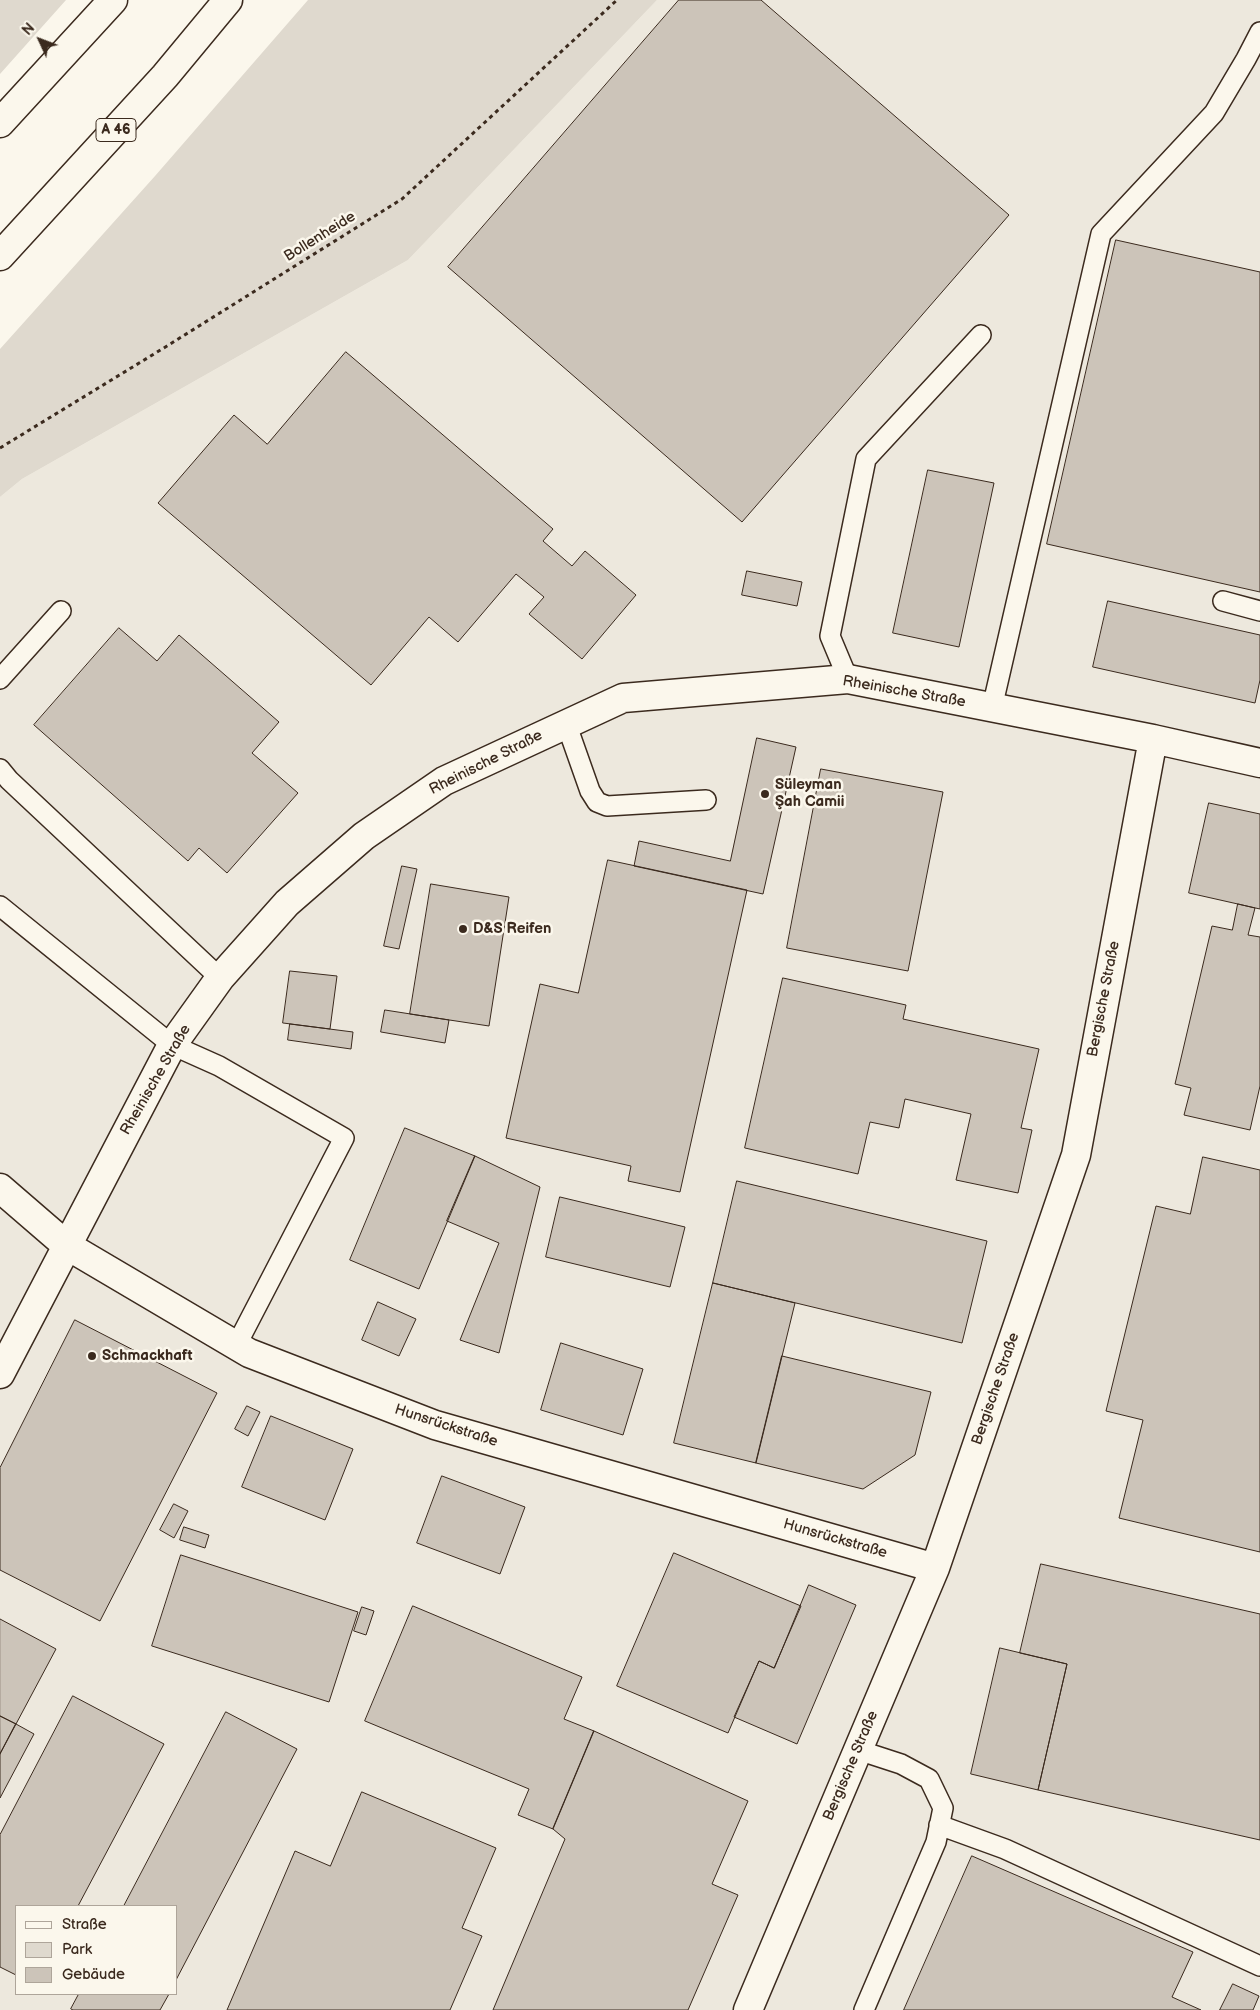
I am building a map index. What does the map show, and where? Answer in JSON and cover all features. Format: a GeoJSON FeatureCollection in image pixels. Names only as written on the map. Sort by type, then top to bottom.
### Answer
{"type":"FeatureCollection","features":[{"type":"Feature","properties":{"kind":"main road"},"geometry":{"type":"LineString","coordinates":[[0,123],[113,0]]}},
{"type":"Feature","properties":{"kind":"main road","name":"A 46"},"geometry":{"type":"LineString","coordinates":[[0,256],[165,76],[228,0]]}},
{"type":"Feature","properties":{"kind":"main road","name":"Rheinische Straße"},"geometry":{"type":"LineString","coordinates":[[0,1374],[172,1045],[220,978],[287,903],[364,836],[444,781],[623,698],[848,679],[1153,739],[1260,763]]}},
{"type":"Feature","properties":{"kind":"main road","name":"Bergische Straße"},"geometry":{"type":"LineString","coordinates":[[748,2010],[935,1568],[1076,1155],[1153,739]]}},
{"type":"Feature","properties":{"kind":"main road","name":"Hunsrückstraße"},"geometry":{"type":"LineString","coordinates":[[0,1188],[66,1245],[249,1353],[435,1425],[935,1568]]}},
{"type":"Feature","properties":{"kind":"lane"},"geometry":{"type":"LineString","coordinates":[[992,708],[1101,234],[1214,113],[1260,32]]}},
{"type":"Feature","properties":{"kind":"lane"},"geometry":{"type":"LineString","coordinates":[[848,679],[830,636],[866,459],[982,335]]}},
{"type":"Feature","properties":{"kind":"lane"},"geometry":{"type":"LineString","coordinates":[[1223,601],[1260,611]]}},
{"type":"Feature","properties":{"kind":"lane"},"geometry":{"type":"LineString","coordinates":[[0,679],[61,611]]}},
{"type":"Feature","properties":{"kind":"lane"},"geometry":{"type":"LineString","coordinates":[[566,723],[590,791],[597,802],[607,806],[706,800]]}},
{"type":"Feature","properties":{"kind":"lane"},"geometry":{"type":"LineString","coordinates":[[0,769],[220,978]]}},
{"type":"Feature","properties":{"kind":"lane"},"geometry":{"type":"LineString","coordinates":[[0,906],[172,1045],[219,1066],[344,1138],[236,1346]]}},
{"type":"Feature","properties":{"kind":"lane"},"geometry":{"type":"LineString","coordinates":[[858,1750],[901,1764],[929,1779],[943,1808],[936,1842],[864,2010]]}},
{"type":"Feature","properties":{"kind":"lane"},"geometry":{"type":"LineString","coordinates":[[940,1825],[1005,1849],[1260,1966]]}},
{"type":"Feature","properties":{"kind":"path","name":"Bollenheide"},"geometry":{"type":"LineString","coordinates":[[0,448],[402,199],[617,0]]}},
{"type":"Feature","properties":{"kind":"shaded area"},"geometry":{"type":"Polygon","coordinates":[[[657,0],[1260,0],[1260,2010],[0,2010],[0,497],[22,479],[408,260],[657,0]]]}},
{"type":"Feature","properties":{"kind":"green space"},"geometry":{"type":"Polygon","coordinates":[[[0,0],[66,0],[0,74],[0,0]]]}},
{"type":"Feature","properties":{"kind":"green space"},"geometry":{"type":"Polygon","coordinates":[[[308,0],[657,0],[408,260],[22,479],[0,497],[0,349],[155,176],[308,0]]]}},
{"type":"Feature","properties":{"kind":"building"},"geometry":{"type":"Polygon","coordinates":[[[679,0],[761,0],[1009,215],[742,522],[448,267],[679,0]]]}},
{"type":"Feature","properties":{"kind":"building"},"geometry":{"type":"Polygon","coordinates":[[[1116,240],[1260,272],[1260,592],[1047,544],[1116,240]]]}},
{"type":"Feature","properties":{"kind":"building"},"geometry":{"type":"Polygon","coordinates":[[[346,352],[553,529],[543,541],[572,566],[585,551],[636,595],[582,659],[529,614],[544,597],[516,574],[458,642],[429,617],[371,685],[158,503],[234,415],[267,444],[346,352]]]}},
{"type":"Feature","properties":{"kind":"building"},"geometry":{"type":"Polygon","coordinates":[[[928,470],[994,483],[959,647],[893,633],[928,470]]]}},
{"type":"Feature","properties":{"kind":"building"},"geometry":{"type":"Polygon","coordinates":[[[747,571],[802,582],[797,606],[742,595],[747,571]]]}},
{"type":"Feature","properties":{"kind":"building"},"geometry":{"type":"Polygon","coordinates":[[[1108,601],[1260,635],[1260,680],[1255,703],[1093,667],[1108,601]]]}},
{"type":"Feature","properties":{"kind":"building"},"geometry":{"type":"Polygon","coordinates":[[[119,628],[157,661],[179,635],[279,722],[252,753],[298,793],[227,873],[199,848],[188,861],[34,725],[119,628]]]}},
{"type":"Feature","properties":{"kind":"building","name":"Süleyman Şah Camii"},"geometry":{"type":"Polygon","coordinates":[[[757,738],[796,747],[763,894],[634,866],[639,841],[730,861],[757,738]]]}},
{"type":"Feature","properties":{"kind":"building"},"geometry":{"type":"Polygon","coordinates":[[[821,769],[943,792],[908,971],[787,948],[821,769]]]}},
{"type":"Feature","properties":{"kind":"building"},"geometry":{"type":"Polygon","coordinates":[[[1209,803],[1260,814],[1260,909],[1189,893],[1209,803]]]}},
{"type":"Feature","properties":{"kind":"building"},"geometry":{"type":"Polygon","coordinates":[[[608,860],[747,890],[680,1192],[628,1181],[631,1166],[506,1138],[540,984],[578,993],[608,860]]]}},
{"type":"Feature","properties":{"kind":"building"},"geometry":{"type":"Polygon","coordinates":[[[402,866],[417,869],[399,949],[384,946],[402,866]]]}},
{"type":"Feature","properties":{"kind":"building"},"geometry":{"type":"Polygon","coordinates":[[[431,884],[509,897],[489,1026],[410,1014],[431,884]]]}},
{"type":"Feature","properties":{"kind":"building"},"geometry":{"type":"Polygon","coordinates":[[[1238,904],[1255,908],[1248,935],[1260,937],[1260,1086],[1250,1130],[1184,1115],[1191,1088],[1175,1084],[1212,926],[1232,930],[1238,904]]]}},
{"type":"Feature","properties":{"kind":"building"},"geometry":{"type":"Polygon","coordinates":[[[290,971],[337,976],[330,1029],[283,1023],[290,971]]]}},
{"type":"Feature","properties":{"kind":"building"},"geometry":{"type":"Polygon","coordinates":[[[783,978],[906,1005],[903,1019],[1039,1049],[1021,1128],[1032,1130],[1018,1193],[956,1180],[971,1114],[905,1099],[899,1128],[870,1122],[858,1174],[745,1148],[783,978]]]}},
{"type":"Feature","properties":{"kind":"building"},"geometry":{"type":"Polygon","coordinates":[[[385,1010],[449,1020],[445,1043],[381,1032],[385,1010]]]}},
{"type":"Feature","properties":{"kind":"building"},"geometry":{"type":"Polygon","coordinates":[[[290,1024],[353,1032],[351,1049],[288,1040],[290,1024]]]}},
{"type":"Feature","properties":{"kind":"building"},"geometry":{"type":"Polygon","coordinates":[[[405,1128],[475,1156],[419,1289],[350,1260],[405,1128]]]}},
{"type":"Feature","properties":{"kind":"building"},"geometry":{"type":"Polygon","coordinates":[[[475,1156],[540,1187],[499,1353],[460,1340],[499,1243],[447,1221],[475,1156]]]}},
{"type":"Feature","properties":{"kind":"building"},"geometry":{"type":"Polygon","coordinates":[[[1203,1157],[1260,1170],[1260,1552],[1119,1518],[1143,1420],[1106,1411],[1156,1206],[1190,1214],[1203,1157]]]}},
{"type":"Feature","properties":{"kind":"building"},"geometry":{"type":"Polygon","coordinates":[[[737,1181],[987,1241],[962,1343],[713,1283],[737,1181]]]}},
{"type":"Feature","properties":{"kind":"building"},"geometry":{"type":"Polygon","coordinates":[[[560,1197],[685,1227],[670,1287],[546,1257],[560,1197]]]}},
{"type":"Feature","properties":{"kind":"building"},"geometry":{"type":"Polygon","coordinates":[[[713,1283],[795,1303],[756,1463],[674,1443],[713,1283]]]}},
{"type":"Feature","properties":{"kind":"building"},"geometry":{"type":"Polygon","coordinates":[[[378,1302],[416,1319],[399,1356],[362,1340],[378,1302]]]}},
{"type":"Feature","properties":{"kind":"building"},"geometry":{"type":"Polygon","coordinates":[[[75,1320],[217,1393],[100,1621],[0,1570],[0,1468],[75,1320]]]}},
{"type":"Feature","properties":{"kind":"building"},"geometry":{"type":"Polygon","coordinates":[[[561,1343],[643,1369],[623,1435],[541,1410],[561,1343]]]}},
{"type":"Feature","properties":{"kind":"building"},"geometry":{"type":"Polygon","coordinates":[[[782,1356],[931,1392],[915,1455],[863,1489],[756,1463],[782,1356]]]}},
{"type":"Feature","properties":{"kind":"building"},"geometry":{"type":"Polygon","coordinates":[[[247,1406],[260,1412],[248,1436],[235,1429],[247,1406]]]}},
{"type":"Feature","properties":{"kind":"building"},"geometry":{"type":"Polygon","coordinates":[[[271,1416],[353,1449],[325,1520],[242,1487],[271,1416]]]}},
{"type":"Feature","properties":{"kind":"building"},"geometry":{"type":"Polygon","coordinates":[[[442,1476],[525,1507],[500,1574],[417,1543],[442,1476]]]}},
{"type":"Feature","properties":{"kind":"building"},"geometry":{"type":"Polygon","coordinates":[[[174,1504],[188,1511],[174,1538],[160,1530],[174,1504]]]}},
{"type":"Feature","properties":{"kind":"building"},"geometry":{"type":"Polygon","coordinates":[[[184,1527],[209,1535],[205,1548],[180,1540],[184,1527]]]}},
{"type":"Feature","properties":{"kind":"building"},"geometry":{"type":"Polygon","coordinates":[[[674,1553],[801,1606],[774,1668],[759,1661],[728,1733],[617,1686],[674,1553]]]}},
{"type":"Feature","properties":{"kind":"building"},"geometry":{"type":"Polygon","coordinates":[[[181,1555],[358,1612],[329,1702],[152,1646],[181,1555]]]}},
{"type":"Feature","properties":{"kind":"building"},"geometry":{"type":"Polygon","coordinates":[[[1041,1564],[1260,1614],[1260,1840],[1038,1790],[1067,1664],[1020,1653],[1041,1564]]]}},
{"type":"Feature","properties":{"kind":"building"},"geometry":{"type":"Polygon","coordinates":[[[809,1585],[856,1605],[797,1744],[734,1717],[759,1661],[774,1668],[809,1585]]]}},
{"type":"Feature","properties":{"kind":"building"},"geometry":{"type":"Polygon","coordinates":[[[413,1606],[582,1677],[564,1719],[594,1731],[553,1829],[518,1815],[529,1789],[365,1721],[413,1606]]]}},
{"type":"Feature","properties":{"kind":"building"},"geometry":{"type":"Polygon","coordinates":[[[362,1607],[374,1611],[366,1635],[354,1631],[362,1607]]]}},
{"type":"Feature","properties":{"kind":"building"},"geometry":{"type":"Polygon","coordinates":[[[0,1619],[56,1649],[16,1724],[0,1716],[0,1619]]]}},
{"type":"Feature","properties":{"kind":"building"},"geometry":{"type":"Polygon","coordinates":[[[1000,1648],[1067,1664],[1038,1790],[971,1774],[1000,1648]]]}},
{"type":"Feature","properties":{"kind":"building"},"geometry":{"type":"Polygon","coordinates":[[[73,1696],[164,1744],[79,1905],[15,1905],[15,1974],[0,1967],[0,1835],[73,1696]]]}},
{"type":"Feature","properties":{"kind":"building"},"geometry":{"type":"Polygon","coordinates":[[[226,1712],[297,1749],[178,1976],[178,1905],[125,1905],[226,1712]]]}},
{"type":"Feature","properties":{"kind":"building"},"geometry":{"type":"Polygon","coordinates":[[[0,1716],[16,1724],[0,1754],[0,1716]]]}},
{"type":"Feature","properties":{"kind":"building"},"geometry":{"type":"Polygon","coordinates":[[[16,1724],[34,1734],[0,1798],[0,1754],[16,1724]]]}},
{"type":"Feature","properties":{"kind":"building"},"geometry":{"type":"Polygon","coordinates":[[[594,1731],[748,1801],[712,1884],[738,1895],[688,2010],[493,2010],[565,1839],[553,1829],[594,1731]]]}},
{"type":"Feature","properties":{"kind":"building"},"geometry":{"type":"Polygon","coordinates":[[[362,1792],[496,1848],[462,1928],[482,1936],[450,2010],[227,2010],[295,1851],[330,1866],[362,1792]]]}},
{"type":"Feature","properties":{"kind":"building"},"geometry":{"type":"Polygon","coordinates":[[[972,1856],[1193,1952],[1172,1997],[1201,2010],[904,2010],[972,1856]]]}},
{"type":"Feature","properties":{"kind":"building"},"geometry":{"type":"Polygon","coordinates":[[[1233,1984],[1259,1996],[1253,2010],[1220,2010],[1233,1984]]]}},
{"type":"Feature","properties":{"kind":"building"},"geometry":{"type":"Polygon","coordinates":[[[78,1995],[168,1995],[160,2010],[71,2009],[78,1995]]]}},
{"type":"Feature","properties":{"kind":"place","name":"Süleyman Şah Camii"},"geometry":{"type":"Point","coordinates":[765,794]}},
{"type":"Feature","properties":{"kind":"place","name":"D&S Reifen"},"geometry":{"type":"Point","coordinates":[463,929]}},
{"type":"Feature","properties":{"kind":"place","name":"Schmackhaft"},"geometry":{"type":"Point","coordinates":[92,1356]}}]}
